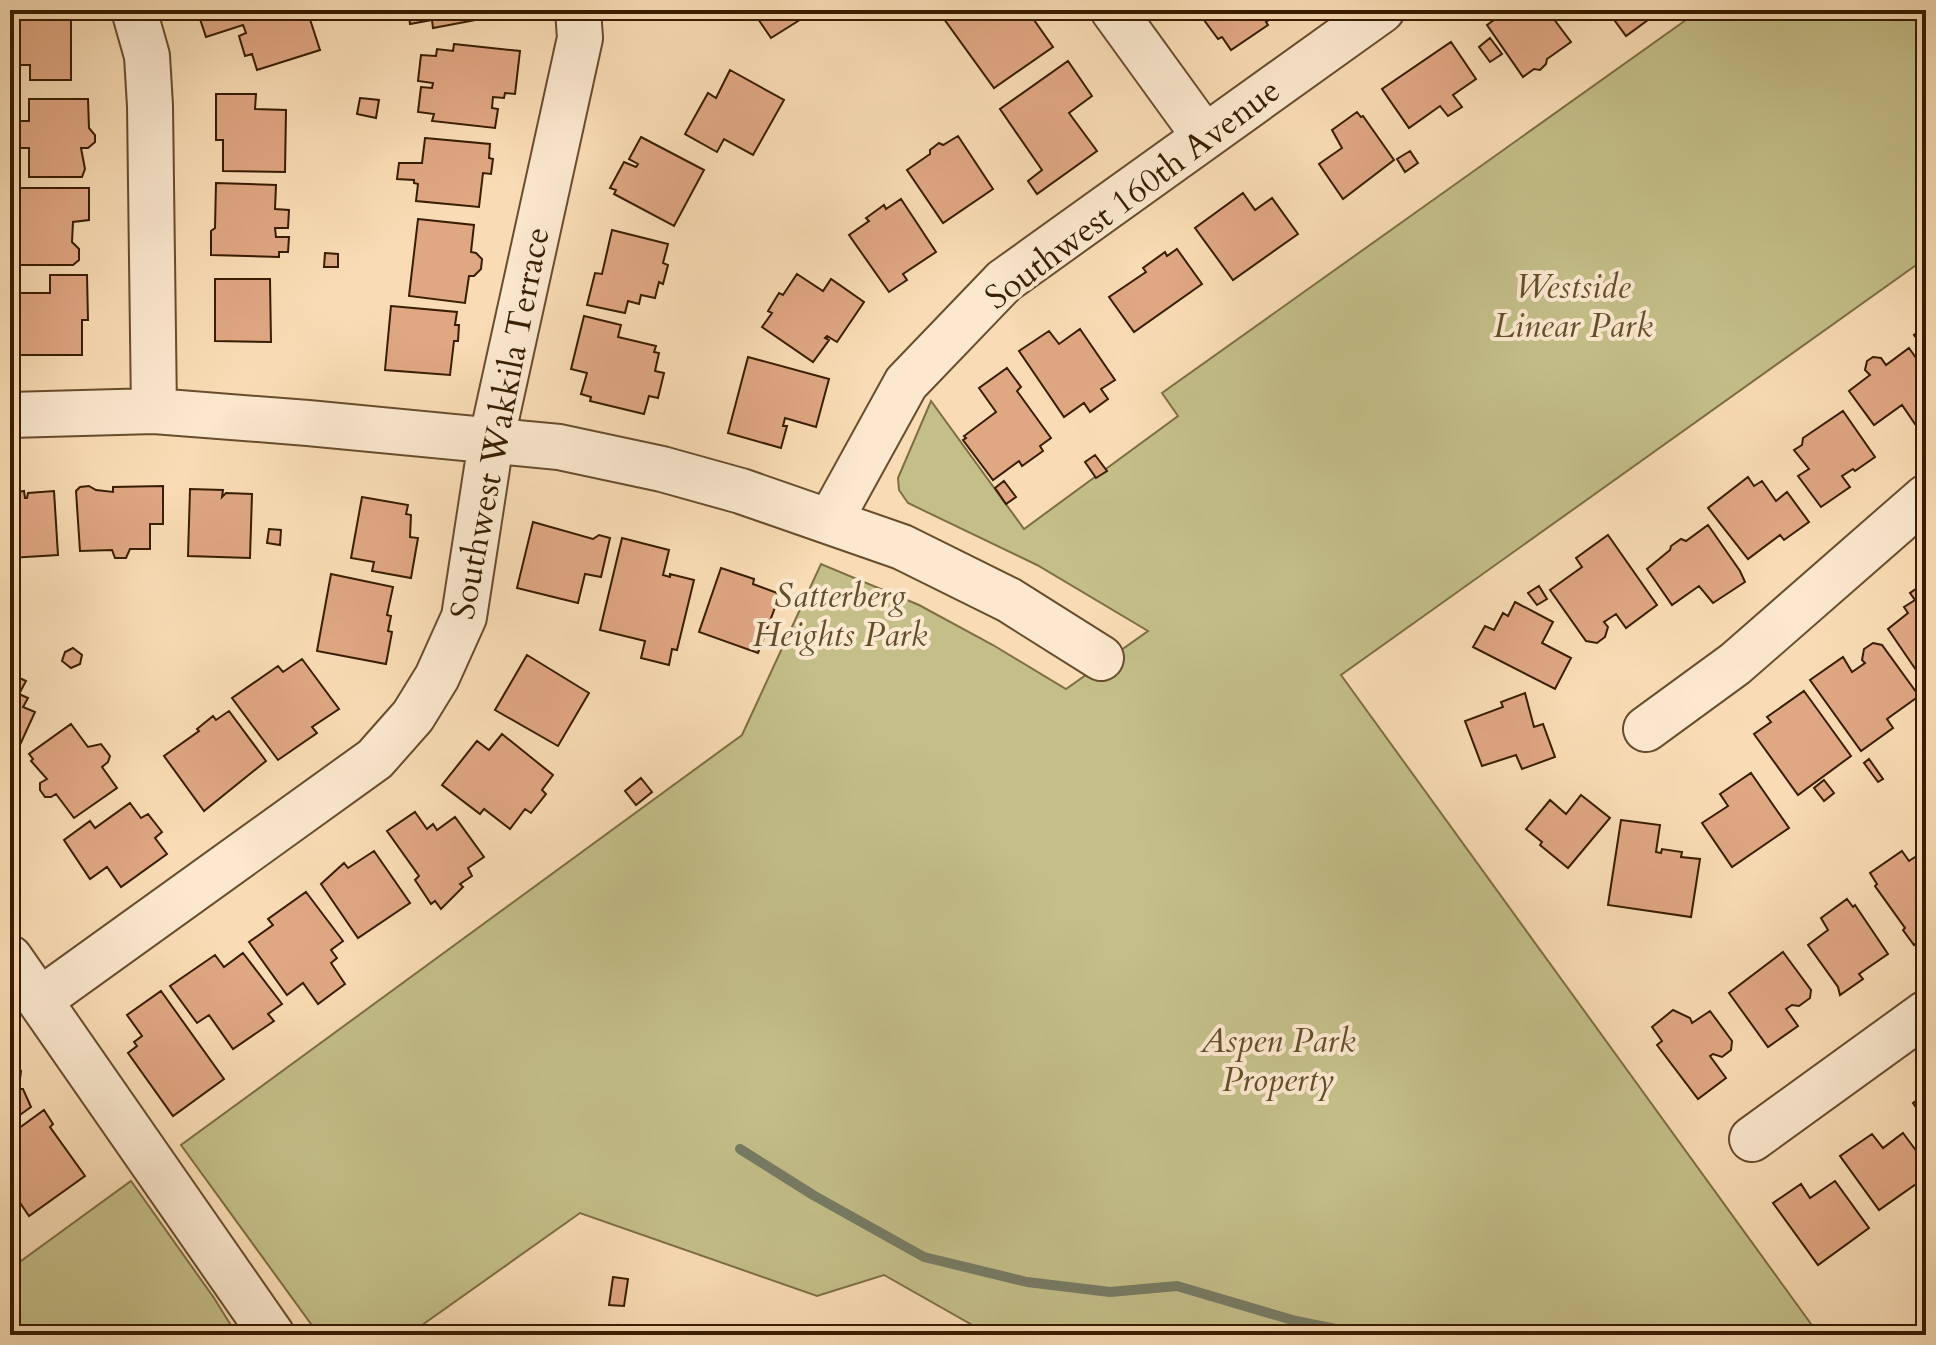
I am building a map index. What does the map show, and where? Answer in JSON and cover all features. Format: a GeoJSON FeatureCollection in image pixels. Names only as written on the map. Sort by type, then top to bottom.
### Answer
{"type":"FeatureCollection","features":[{"type":"Feature","properties":{"kind":"street"},"geometry":{"type":"LineString","coordinates":[[134,10],[147,56],[150,106],[154,411]]}},
{"type":"Feature","properties":{"kind":"street"},"geometry":{"type":"LineString","coordinates":[[1113,10],[1205,137]]}},
{"type":"Feature","properties":{"kind":"street","name":"Southwest 160th Avenue"},"geometry":{"type":"LineString","coordinates":[[830,521],[906,383],[1004,281],[1382,10]]}},
{"type":"Feature","properties":{"kind":"street","name":"Southwest Wakkila Terrace"},"geometry":{"type":"LineString","coordinates":[[40,1000],[375,759],[413,716],[437,677],[464,617],[491,442],[591,29]]}},
{"type":"Feature","properties":{"kind":"street"},"geometry":{"type":"LineString","coordinates":[[10,415],[154,411],[308,423],[559,447],[662,469],[741,491],[902,547],[1009,600],[1101,658]]}},
{"type":"Feature","properties":{"kind":"street"},"geometry":{"type":"LineString","coordinates":[[1646,729],[1735,664],[1926,497]]}},
{"type":"Feature","properties":{"kind":"street"},"geometry":{"type":"LineString","coordinates":[[10,958],[272,1335]]}},
{"type":"Feature","properties":{"kind":"street"},"geometry":{"type":"LineString","coordinates":[[1752,1139],[1926,1013]]}},
{"type":"Feature","properties":{"kind":"green space"},"geometry":{"type":"Polygon","coordinates":[[[1700,10],[1926,10],[1926,258],[1341,675],[1819,1335],[990,1335],[884,1275],[817,1296],[580,1213],[408,1335],[319,1335],[181,1145],[742,735],[821,564],[919,605],[1066,689],[1148,631],[1037,565],[908,503],[899,490],[898,478],[931,401],[1024,529],[1178,416],[1162,393],[1700,10]]]}},
{"type":"Feature","properties":{"kind":"green space"},"geometry":{"type":"Polygon","coordinates":[[[131,1181],[237,1335],[10,1335],[10,1269],[131,1181]]]}},
{"type":"Feature","properties":{"kind":"building"},"geometry":{"type":"Polygon","coordinates":[[[10,10],[64,10],[62,12],[71,13],[71,80],[30,80],[30,65],[10,65],[10,10]]]}},
{"type":"Feature","properties":{"kind":"building"},"geometry":{"type":"Polygon","coordinates":[[[197,10],[307,10],[320,50],[257,70],[252,54],[245,56],[239,36],[246,33],[243,25],[206,37],[197,10]]]}},
{"type":"Feature","properties":{"kind":"building"},"geometry":{"type":"Polygon","coordinates":[[[408,10],[496,10],[497,16],[433,28],[432,20],[410,24],[408,10]]]}},
{"type":"Feature","properties":{"kind":"building"},"geometry":{"type":"Polygon","coordinates":[[[752,10],[813,10],[814,11],[771,38],[752,10]]]}},
{"type":"Feature","properties":{"kind":"building"},"geometry":{"type":"Polygon","coordinates":[[[957,10],[1015,10],[1018,14],[1027,10],[1053,47],[994,88],[944,19],[957,10]]]}},
{"type":"Feature","properties":{"kind":"building"},"geometry":{"type":"Polygon","coordinates":[[[1191,10],[1210,10],[1197,19],[1191,10]]]}},
{"type":"Feature","properties":{"kind":"building"},"geometry":{"type":"Polygon","coordinates":[[[1218,10],[1282,11],[1266,22],[1268,25],[1231,50],[1204,20],[1218,10]]]}},
{"type":"Feature","properties":{"kind":"building"},"geometry":{"type":"Polygon","coordinates":[[[1508,10],[1525,10],[1531,18],[1547,10],[1571,42],[1547,59],[1540,70],[1534,69],[1523,77],[1487,25],[1508,10]]]}},
{"type":"Feature","properties":{"kind":"building"},"geometry":{"type":"Polygon","coordinates":[[[1607,10],[1651,10],[1648,12],[1652,17],[1626,36],[1607,10]]]}},
{"type":"Feature","properties":{"kind":"building"},"geometry":{"type":"Polygon","coordinates":[[[1490,38],[1502,54],[1490,62],[1479,47],[1490,38]]]}},
{"type":"Feature","properties":{"kind":"building"},"geometry":{"type":"Polygon","coordinates":[[[1451,42],[1476,79],[1453,95],[1462,107],[1448,116],[1440,106],[1409,128],[1382,89],[1451,42]]]}},
{"type":"Feature","properties":{"kind":"building"},"geometry":{"type":"Polygon","coordinates":[[[454,44],[520,51],[515,94],[505,93],[504,98],[493,97],[492,108],[498,109],[495,128],[432,121],[434,114],[418,112],[421,87],[432,88],[433,83],[418,81],[421,55],[436,56],[437,49],[453,51],[454,44]]]}},
{"type":"Feature","properties":{"kind":"building"},"geometry":{"type":"Polygon","coordinates":[[[1068,61],[1092,96],[1069,113],[1097,151],[1037,194],[1028,181],[1042,170],[1000,109],[1068,61]]]}},
{"type":"Feature","properties":{"kind":"building"},"geometry":{"type":"Polygon","coordinates":[[[730,70],[784,100],[753,155],[724,139],[717,152],[685,134],[708,93],[716,98],[730,70]]]}},
{"type":"Feature","properties":{"kind":"building"},"geometry":{"type":"Polygon","coordinates":[[[216,94],[256,94],[255,109],[286,110],[285,172],[223,171],[223,140],[216,140],[216,94]]]}},
{"type":"Feature","properties":{"kind":"building"},"geometry":{"type":"Polygon","coordinates":[[[360,98],[379,100],[376,118],[357,114],[360,98]]]}},
{"type":"Feature","properties":{"kind":"building"},"geometry":{"type":"Polygon","coordinates":[[[29,99],[88,99],[89,128],[95,135],[95,142],[88,148],[81,148],[85,169],[82,177],[29,177],[29,148],[11,148],[11,121],[29,121],[29,99]]]}},
{"type":"Feature","properties":{"kind":"building"},"geometry":{"type":"Polygon","coordinates":[[[1357,112],[1394,160],[1343,199],[1319,164],[1342,148],[1332,130],[1357,112]]]}},
{"type":"Feature","properties":{"kind":"building"},"geometry":{"type":"Polygon","coordinates":[[[958,136],[993,189],[943,223],[907,170],[930,154],[930,150],[939,143],[943,145],[958,136]]]}},
{"type":"Feature","properties":{"kind":"building"},"geometry":{"type":"Polygon","coordinates":[[[641,137],[704,170],[674,226],[614,194],[616,190],[610,188],[624,162],[636,167],[638,164],[629,159],[641,137]]]}},
{"type":"Feature","properties":{"kind":"building"},"geometry":{"type":"Polygon","coordinates":[[[425,138],[490,144],[489,158],[493,159],[491,174],[483,173],[479,207],[416,201],[418,184],[414,180],[397,179],[399,163],[422,163],[425,138]]]}},
{"type":"Feature","properties":{"kind":"building"},"geometry":{"type":"Polygon","coordinates":[[[1410,151],[1418,163],[1405,172],[1397,159],[1410,151]]]}},
{"type":"Feature","properties":{"kind":"building"},"geometry":{"type":"Polygon","coordinates":[[[216,183],[276,185],[275,209],[289,210],[288,228],[275,228],[276,237],[289,237],[288,252],[279,252],[279,257],[211,255],[216,183]]]}},
{"type":"Feature","properties":{"kind":"building"},"geometry":{"type":"Polygon","coordinates":[[[16,188],[89,188],[89,220],[73,222],[72,242],[79,249],[79,260],[73,265],[16,265],[16,188]]]}},
{"type":"Feature","properties":{"kind":"building"},"geometry":{"type":"Polygon","coordinates":[[[1243,193],[1255,210],[1272,198],[1298,234],[1233,280],[1195,228],[1243,193]]]}},
{"type":"Feature","properties":{"kind":"building"},"geometry":{"type":"Polygon","coordinates":[[[901,199],[936,252],[903,274],[907,280],[889,292],[849,235],[884,205],[886,209],[901,199]]]}},
{"type":"Feature","properties":{"kind":"building"},"geometry":{"type":"Polygon","coordinates":[[[418,219],[474,225],[471,252],[482,259],[481,269],[474,276],[469,276],[465,303],[409,296],[418,219]]]}},
{"type":"Feature","properties":{"kind":"building"},"geometry":{"type":"Polygon","coordinates":[[[612,230],[668,244],[663,263],[668,265],[655,298],[641,295],[639,304],[628,301],[625,313],[587,305],[595,273],[602,274],[612,230]]]}},
{"type":"Feature","properties":{"kind":"building"},"geometry":{"type":"Polygon","coordinates":[[[1177,249],[1202,284],[1134,332],[1109,297],[1146,272],[1143,268],[1165,252],[1167,256],[1177,249]]]}},
{"type":"Feature","properties":{"kind":"building"},"geometry":{"type":"Polygon","coordinates":[[[325,253],[338,254],[338,267],[324,267],[325,253]]]}},
{"type":"Feature","properties":{"kind":"building"},"geometry":{"type":"Polygon","coordinates":[[[797,274],[823,291],[831,279],[864,302],[837,342],[827,336],[825,338],[829,340],[813,362],[762,327],[772,313],[768,311],[779,293],[783,295],[797,274]]]}},
{"type":"Feature","properties":{"kind":"building"},"geometry":{"type":"Polygon","coordinates":[[[50,275],[87,275],[88,320],[82,320],[82,355],[18,355],[18,293],[50,293],[50,275]]]}},
{"type":"Feature","properties":{"kind":"building"},"geometry":{"type":"Polygon","coordinates":[[[215,279],[270,279],[271,342],[215,341],[215,279]]]}},
{"type":"Feature","properties":{"kind":"building"},"geometry":{"type":"Polygon","coordinates":[[[391,306],[457,312],[455,325],[459,325],[458,341],[454,341],[450,375],[385,370],[391,306]]]}},
{"type":"Feature","properties":{"kind":"building"},"geometry":{"type":"Polygon","coordinates":[[[584,316],[621,325],[618,337],[656,346],[654,352],[659,353],[655,371],[664,373],[658,398],[649,396],[644,414],[590,401],[591,397],[581,394],[587,373],[571,369],[584,316]]]}},
{"type":"Feature","properties":{"kind":"building"},"geometry":{"type":"Polygon","coordinates":[[[1926,326],[1926,351],[1914,335],[1926,326]]]}},
{"type":"Feature","properties":{"kind":"building"},"geometry":{"type":"Polygon","coordinates":[[[1080,329],[1115,380],[1101,389],[1108,399],[1090,412],[1084,403],[1064,417],[1019,351],[1049,331],[1059,344],[1080,329]]]}},
{"type":"Feature","properties":{"kind":"building"},"geometry":{"type":"Polygon","coordinates":[[[1909,348],[1926,372],[1926,415],[1915,424],[1902,405],[1874,425],[1849,391],[1870,375],[1865,370],[1867,361],[1873,357],[1881,358],[1886,365],[1909,348]]]}},
{"type":"Feature","properties":{"kind":"building"},"geometry":{"type":"Polygon","coordinates":[[[748,357],[829,379],[816,427],[785,418],[783,426],[787,426],[781,448],[728,433],[748,357]]]}},
{"type":"Feature","properties":{"kind":"building"},"geometry":{"type":"Polygon","coordinates":[[[1007,368],[1021,387],[1017,391],[1051,438],[1040,446],[1043,451],[1022,466],[1019,461],[993,480],[963,440],[966,438],[964,436],[996,412],[979,388],[1007,368]]]}},
{"type":"Feature","properties":{"kind":"building"},"geometry":{"type":"Polygon","coordinates":[[[1843,411],[1875,457],[1842,476],[1850,487],[1821,507],[1798,476],[1809,469],[1794,450],[1802,445],[1803,438],[1843,411]]]}},
{"type":"Feature","properties":{"kind":"building"},"geometry":{"type":"Polygon","coordinates":[[[1095,455],[1107,471],[1096,478],[1085,462],[1095,455]]]}},
{"type":"Feature","properties":{"kind":"building"},"geometry":{"type":"Polygon","coordinates":[[[1748,477],[1754,486],[1762,481],[1776,501],[1787,492],[1809,522],[1784,540],[1780,535],[1748,559],[1708,508],[1748,477]]]}},
{"type":"Feature","properties":{"kind":"building"},"geometry":{"type":"Polygon","coordinates":[[[1004,481],[1016,497],[1006,504],[995,488],[1004,481]]]}},
{"type":"Feature","properties":{"kind":"building"},"geometry":{"type":"Polygon","coordinates":[[[89,486],[113,492],[113,487],[163,486],[163,524],[150,524],[150,549],[130,549],[126,558],[115,558],[112,550],[80,551],[76,491],[89,486]]]}},
{"type":"Feature","properties":{"kind":"building"},"geometry":{"type":"Polygon","coordinates":[[[17,489],[17,492],[24,491],[25,498],[28,493],[54,491],[58,555],[10,558],[10,490],[17,489]]]}},
{"type":"Feature","properties":{"kind":"building"},"geometry":{"type":"Polygon","coordinates":[[[190,489],[223,490],[222,497],[226,493],[252,494],[250,558],[188,556],[190,489]]]}},
{"type":"Feature","properties":{"kind":"building"},"geometry":{"type":"Polygon","coordinates":[[[362,497],[408,505],[406,514],[411,515],[410,537],[418,538],[411,578],[372,571],[374,562],[351,558],[362,497]]]}},
{"type":"Feature","properties":{"kind":"building"},"geometry":{"type":"Polygon","coordinates":[[[533,522],[593,539],[599,535],[610,538],[601,577],[585,574],[578,603],[517,588],[533,522]]]}},
{"type":"Feature","properties":{"kind":"building"},"geometry":{"type":"Polygon","coordinates":[[[1708,525],[1745,582],[1713,603],[1699,586],[1672,605],[1647,569],[1671,546],[1681,539],[1686,541],[1708,525]]]}},
{"type":"Feature","properties":{"kind":"building"},"geometry":{"type":"Polygon","coordinates":[[[269,529],[281,530],[280,545],[267,543],[269,529]]]}},
{"type":"Feature","properties":{"kind":"building"},"geometry":{"type":"Polygon","coordinates":[[[1608,535],[1657,605],[1626,628],[1616,614],[1604,622],[1608,627],[1605,637],[1597,643],[1586,641],[1550,590],[1582,567],[1576,558],[1608,535]]]}},
{"type":"Feature","properties":{"kind":"building"},"geometry":{"type":"Polygon","coordinates":[[[622,538],[669,550],[663,575],[694,580],[677,650],[672,649],[669,665],[641,658],[645,641],[600,630],[622,538]]]}},
{"type":"Feature","properties":{"kind":"building"},"geometry":{"type":"Polygon","coordinates":[[[721,568],[754,579],[753,584],[780,594],[758,653],[699,632],[721,568]]]}},
{"type":"Feature","properties":{"kind":"building"},"geometry":{"type":"Polygon","coordinates":[[[331,574],[393,587],[387,615],[391,616],[388,631],[392,632],[386,664],[317,651],[331,574]]]}},
{"type":"Feature","properties":{"kind":"building"},"geometry":{"type":"Polygon","coordinates":[[[1926,582],[1926,664],[1916,670],[1888,629],[1908,613],[1904,607],[1915,600],[1910,593],[1926,582]]]}},
{"type":"Feature","properties":{"kind":"building"},"geometry":{"type":"Polygon","coordinates":[[[1539,586],[1547,599],[1537,605],[1528,593],[1539,586]]]}},
{"type":"Feature","properties":{"kind":"building"},"geometry":{"type":"Polygon","coordinates":[[[1515,602],[1553,622],[1542,643],[1571,658],[1555,689],[1473,647],[1485,626],[1494,630],[1503,613],[1508,616],[1515,602]]]}},
{"type":"Feature","properties":{"kind":"building"},"geometry":{"type":"Polygon","coordinates":[[[1873,643],[1882,645],[1919,696],[1887,719],[1893,728],[1861,751],[1810,680],[1843,657],[1852,672],[1865,663],[1862,660],[1864,649],[1873,643]]]}},
{"type":"Feature","properties":{"kind":"building"},"geometry":{"type":"Polygon","coordinates":[[[73,648],[82,655],[80,664],[71,668],[62,661],[65,652],[73,648]]]}},
{"type":"Feature","properties":{"kind":"building"},"geometry":{"type":"Polygon","coordinates":[[[527,655],[589,693],[558,746],[495,710],[527,655]]]}},
{"type":"Feature","properties":{"kind":"building"},"geometry":{"type":"Polygon","coordinates":[[[302,659],[339,709],[312,727],[317,733],[278,760],[232,698],[278,666],[283,672],[302,659]]]}},
{"type":"Feature","properties":{"kind":"building"},"geometry":{"type":"Polygon","coordinates":[[[10,669],[13,670],[11,674],[26,681],[19,694],[28,698],[23,707],[35,712],[19,747],[10,743],[10,669]]]}},
{"type":"Feature","properties":{"kind":"building"},"geometry":{"type":"Polygon","coordinates":[[[1804,691],[1851,756],[1798,795],[1754,734],[1771,722],[1767,717],[1804,691]]]}},
{"type":"Feature","properties":{"kind":"building"},"geometry":{"type":"Polygon","coordinates":[[[1525,693],[1534,727],[1543,724],[1555,757],[1522,769],[1516,755],[1482,766],[1465,721],[1503,707],[1501,702],[1525,693]]]}},
{"type":"Feature","properties":{"kind":"building"},"geometry":{"type":"Polygon","coordinates":[[[229,711],[266,761],[204,811],[164,756],[199,731],[197,729],[213,716],[216,720],[229,711]]]}},
{"type":"Feature","properties":{"kind":"building"},"geometry":{"type":"Polygon","coordinates":[[[71,724],[88,747],[101,744],[110,756],[102,767],[117,788],[74,818],[56,794],[45,797],[40,790],[40,783],[47,779],[31,761],[33,759],[29,754],[71,724]]]}},
{"type":"Feature","properties":{"kind":"building"},"geometry":{"type":"Polygon","coordinates":[[[502,734],[553,775],[542,790],[546,794],[531,813],[525,809],[510,829],[484,809],[480,814],[442,785],[477,741],[489,750],[502,734]]]}},
{"type":"Feature","properties":{"kind":"building"},"geometry":{"type":"Polygon","coordinates":[[[1869,759],[1883,779],[1878,782],[1864,763],[1869,759]]]}},
{"type":"Feature","properties":{"kind":"building"},"geometry":{"type":"Polygon","coordinates":[[[1751,773],[1789,828],[1732,867],[1702,823],[1728,806],[1720,794],[1751,773]]]}},
{"type":"Feature","properties":{"kind":"building"},"geometry":{"type":"Polygon","coordinates":[[[641,778],[652,792],[636,805],[625,791],[641,778]]]}},
{"type":"Feature","properties":{"kind":"building"},"geometry":{"type":"Polygon","coordinates":[[[1824,780],[1834,793],[1824,801],[1814,788],[1824,780]]]}},
{"type":"Feature","properties":{"kind":"building"},"geometry":{"type":"Polygon","coordinates":[[[1581,795],[1610,818],[1568,868],[1526,829],[1550,800],[1566,814],[1581,795]]]}},
{"type":"Feature","properties":{"kind":"building"},"geometry":{"type":"Polygon","coordinates":[[[130,803],[141,818],[148,814],[162,832],[155,838],[167,854],[121,887],[107,867],[90,879],[64,840],[90,821],[95,828],[130,803]]]}},
{"type":"Feature","properties":{"kind":"building"},"geometry":{"type":"Polygon","coordinates":[[[415,812],[427,829],[433,824],[437,830],[455,817],[484,857],[468,868],[472,876],[460,884],[463,887],[441,909],[435,901],[431,904],[415,880],[419,876],[387,831],[415,812]]]}},
{"type":"Feature","properties":{"kind":"building"},"geometry":{"type":"Polygon","coordinates":[[[1621,820],[1660,825],[1656,852],[1661,853],[1662,849],[1682,852],[1681,857],[1700,859],[1691,917],[1608,905],[1621,820]]]}},
{"type":"Feature","properties":{"kind":"building"},"geometry":{"type":"Polygon","coordinates":[[[374,851],[410,903],[358,938],[321,884],[344,863],[348,868],[374,851]]]}},
{"type":"Feature","properties":{"kind":"building"},"geometry":{"type":"Polygon","coordinates":[[[1902,851],[1909,861],[1924,851],[1926,853],[1926,936],[1914,945],[1875,886],[1877,884],[1870,873],[1902,851]]]}},
{"type":"Feature","properties":{"kind":"building"},"geometry":{"type":"Polygon","coordinates":[[[306,892],[343,941],[331,950],[337,958],[331,963],[345,984],[318,1004],[303,983],[287,995],[249,942],[273,925],[268,919],[306,892]]]}},
{"type":"Feature","properties":{"kind":"building"},"geometry":{"type":"Polygon","coordinates":[[[1847,899],[1853,907],[1855,905],[1888,954],[1859,974],[1863,979],[1840,995],[1838,987],[1808,945],[1828,930],[1821,918],[1847,899]]]}},
{"type":"Feature","properties":{"kind":"building"},"geometry":{"type":"Polygon","coordinates":[[[1783,952],[1811,990],[1810,998],[1799,1006],[1792,1005],[1786,1009],[1798,1026],[1768,1047],[1729,993],[1783,952]]]}},
{"type":"Feature","properties":{"kind":"building"},"geometry":{"type":"Polygon","coordinates":[[[243,953],[282,1004],[268,1014],[274,1021],[233,1049],[209,1015],[197,1023],[170,986],[215,955],[224,967],[243,953]]]}},
{"type":"Feature","properties":{"kind":"building"},"geometry":{"type":"Polygon","coordinates":[[[161,991],[224,1079],[173,1116],[128,1053],[137,1046],[134,1042],[142,1036],[127,1015],[161,991]]]}},
{"type":"Feature","properties":{"kind":"building"},"geometry":{"type":"Polygon","coordinates":[[[1673,1010],[1690,1018],[1692,1023],[1710,1011],[1732,1041],[1731,1050],[1722,1057],[1710,1056],[1726,1078],[1698,1099],[1657,1045],[1662,1041],[1652,1027],[1673,1010]]]}},
{"type":"Feature","properties":{"kind":"building"},"geometry":{"type":"Polygon","coordinates":[[[10,1063],[17,1065],[21,1071],[20,1079],[14,1083],[18,1089],[23,1089],[31,1107],[10,1122],[10,1063]]]}},
{"type":"Feature","properties":{"kind":"building"},"geometry":{"type":"Polygon","coordinates":[[[1926,1094],[1926,1122],[1913,1103],[1926,1094]]]}},
{"type":"Feature","properties":{"kind":"building"},"geometry":{"type":"Polygon","coordinates":[[[44,1110],[53,1124],[50,1127],[85,1176],[29,1216],[10,1188],[10,1152],[19,1146],[11,1134],[44,1110]]]}},
{"type":"Feature","properties":{"kind":"building"},"geometry":{"type":"Polygon","coordinates":[[[1903,1133],[1926,1164],[1926,1177],[1879,1210],[1840,1156],[1872,1134],[1883,1148],[1903,1133]]]}},
{"type":"Feature","properties":{"kind":"building"},"geometry":{"type":"Polygon","coordinates":[[[1835,1181],[1869,1228],[1818,1265],[1773,1203],[1801,1184],[1810,1198],[1835,1181]]]}},
{"type":"Feature","properties":{"kind":"building"},"geometry":{"type":"Polygon","coordinates":[[[613,1277],[628,1279],[624,1306],[609,1305],[613,1277]]]}},
{"type":"Feature","properties":{"kind":"building"},"geometry":{"type":"Polygon","coordinates":[[[618,1325],[672,1335],[616,1335],[618,1325]]]}},
{"type":"Feature","properties":{"kind":"waterway"},"geometry":{"type":"LineString","coordinates":[[740,1149],[813,1195],[924,1257],[1027,1282],[1110,1292],[1177,1286],[1296,1321],[1365,1335]]}},
{"type":"Feature","properties":{"kind":"park label","name":"Westside Linear Park"},"geometry":{"type":"Point","coordinates":[1573,306]}},
{"type":"Feature","properties":{"kind":"park label","name":"Satterberg Heights Park"},"geometry":{"type":"Point","coordinates":[840,614]}},
{"type":"Feature","properties":{"kind":"park label","name":"Aspen Park Property"},"geometry":{"type":"Point","coordinates":[1278,1060]}}]}
